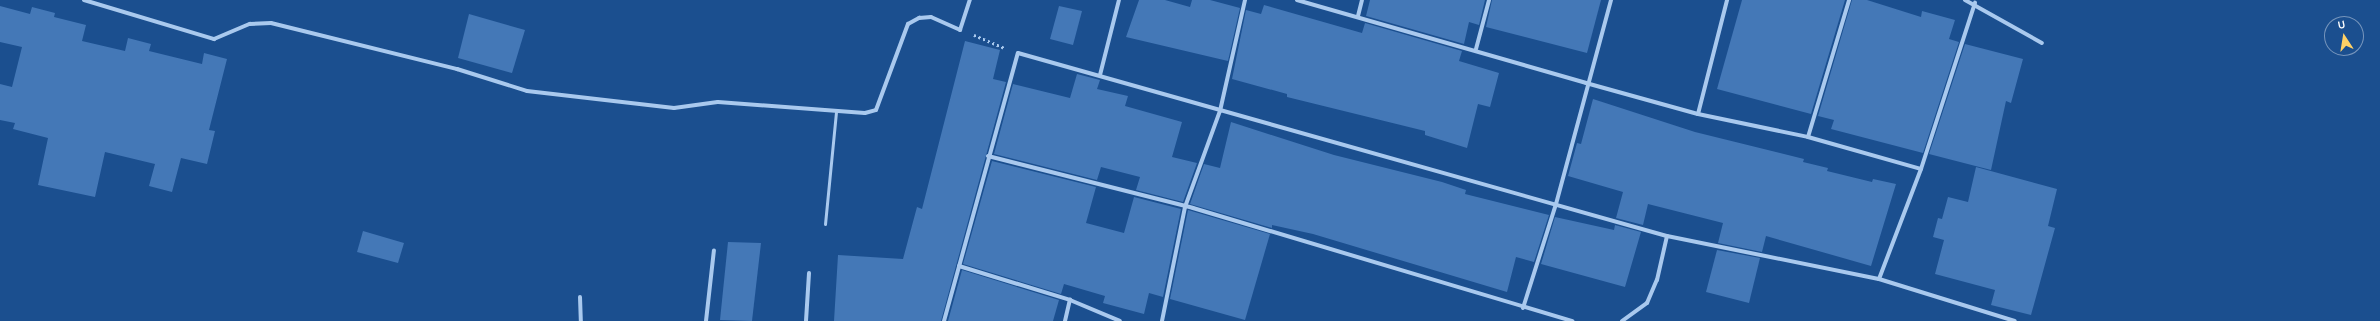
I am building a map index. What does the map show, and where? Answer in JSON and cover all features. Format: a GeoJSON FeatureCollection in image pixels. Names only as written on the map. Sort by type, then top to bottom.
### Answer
{"type":"FeatureCollection","features":[{"type":"Feature","properties":{"kind":"street"},"geometry":{"type":"LineString","coordinates":[[84,0],[214,39],[250,24],[271,23],[457,69],[527,91],[674,108],[718,102],[865,113],[876,110],[896,49],[908,24],[913,21],[931,17],[960,30],[970,0]]}},
{"type":"Feature","properties":{"kind":"street"},"geometry":{"type":"LineString","coordinates":[[1100,75],[1119,0]]}},
{"type":"Feature","properties":{"kind":"street"},"geometry":{"type":"LineString","coordinates":[[1162,321],[1185,206],[1220,111],[1245,0]]}},
{"type":"Feature","properties":{"kind":"street"},"geometry":{"type":"LineString","coordinates":[[1297,0],[1476,49],[1586,83],[1698,114],[1808,137],[1921,169]]}},
{"type":"Feature","properties":{"kind":"street"},"geometry":{"type":"LineString","coordinates":[[1358,16],[1362,0]]}},
{"type":"Feature","properties":{"kind":"street"},"geometry":{"type":"LineString","coordinates":[[1476,49],[1489,0]]}},
{"type":"Feature","properties":{"kind":"street"},"geometry":{"type":"LineString","coordinates":[[1523,308],[1556,204],[1586,83],[1611,0]]}},
{"type":"Feature","properties":{"kind":"street"},"geometry":{"type":"LineString","coordinates":[[1698,114],[1727,0]]}},
{"type":"Feature","properties":{"kind":"street"},"geometry":{"type":"LineString","coordinates":[[1808,137],[1849,0]]}},
{"type":"Feature","properties":{"kind":"street"},"geometry":{"type":"LineString","coordinates":[[1965,0],[1975,3],[2042,43]]}},
{"type":"Feature","properties":{"kind":"street"},"geometry":{"type":"LineString","coordinates":[[1879,279],[1921,169],[1975,3]]}},
{"type":"Feature","properties":{"kind":"street"},"geometry":{"type":"LineString","coordinates":[[944,321],[988,156],[1018,53],[1667,236],[1879,279],[2015,321]]}},
{"type":"Feature","properties":{"kind":"street"},"geometry":{"type":"LineString","coordinates":[[988,156],[1185,206],[1523,308],[1573,321]]}},
{"type":"Feature","properties":{"kind":"street"},"geometry":{"type":"LineString","coordinates":[[1622,321],[1647,303],[1657,280],[1667,236]]}},
{"type":"Feature","properties":{"kind":"street"},"geometry":{"type":"LineString","coordinates":[[706,321],[714,250]]}},
{"type":"Feature","properties":{"kind":"street"},"geometry":{"type":"LineString","coordinates":[[959,266],[1070,300],[1120,321]]}},
{"type":"Feature","properties":{"kind":"street"},"geometry":{"type":"LineString","coordinates":[[806,321],[809,273]]}},
{"type":"Feature","properties":{"kind":"street"},"geometry":{"type":"LineString","coordinates":[[580,297],[581,321]]}},
{"type":"Feature","properties":{"kind":"street"},"geometry":{"type":"LineString","coordinates":[[1065,321],[1070,300]]}},
{"type":"Feature","properties":{"kind":"lane"},"geometry":{"type":"LineString","coordinates":[[825,224],[836,111]]}},
{"type":"Feature","properties":{"kind":"path"},"geometry":{"type":"LineString","coordinates":[[960,30],[1018,53]]}},
{"type":"Feature","properties":{"kind":"building"},"geometry":{"type":"Polygon","coordinates":[[[1139,0],[1165,0],[1190,7],[1192,0],[1210,0],[1240,8],[1228,61],[1126,37],[1139,0]]]}},
{"type":"Feature","properties":{"kind":"building"},"geometry":{"type":"Polygon","coordinates":[[[1370,0],[1485,0],[1479,25],[1469,22],[1464,44],[1366,16],[1370,0]]]}},
{"type":"Feature","properties":{"kind":"building"},"geometry":{"type":"Polygon","coordinates":[[[1492,0],[1601,0],[1587,53],[1486,27],[1492,0]]]}},
{"type":"Feature","properties":{"kind":"building"},"geometry":{"type":"Polygon","coordinates":[[[1742,0],[1845,0],[1811,114],[1717,89],[1742,0]]]}},
{"type":"Feature","properties":{"kind":"building"},"geometry":{"type":"Polygon","coordinates":[[[1852,0],[1867,0],[1921,17],[1922,11],[1955,20],[1949,39],[1959,42],[1923,153],[1831,129],[1834,120],[1818,116],[1852,0]]]}},
{"type":"Feature","properties":{"kind":"building"},"geometry":{"type":"Polygon","coordinates":[[[1264,5],[1362,33],[1365,23],[1462,51],[1459,61],[1499,73],[1490,107],[1478,104],[1467,148],[1425,135],[1425,131],[1287,97],[1287,94],[1232,79],[1246,10],[1261,14],[1264,5]]]}},
{"type":"Feature","properties":{"kind":"building"},"geometry":{"type":"Polygon","coordinates":[[[0,6],[30,14],[32,7],[55,13],[54,17],[86,25],[82,41],[125,51],[128,38],[151,44],[149,51],[202,64],[204,53],[227,59],[209,130],[215,131],[207,164],[181,158],[172,192],[149,186],[155,164],[105,152],[95,197],[38,185],[48,138],[13,129],[15,123],[0,120],[0,84],[12,87],[22,47],[0,42],[0,6]]]}},
{"type":"Feature","properties":{"kind":"building"},"geometry":{"type":"Polygon","coordinates":[[[1059,6],[1082,11],[1073,45],[1050,39],[1059,6]]]}},
{"type":"Feature","properties":{"kind":"building"},"geometry":{"type":"Polygon","coordinates":[[[469,14],[525,30],[512,73],[458,58],[469,14]]]}},
{"type":"Feature","properties":{"kind":"building"},"geometry":{"type":"Polygon","coordinates":[[[965,41],[1000,50],[993,79],[1006,82],[941,321],[834,321],[838,255],[903,259],[917,207],[922,209],[965,41]]]}},
{"type":"Feature","properties":{"kind":"building"},"geometry":{"type":"Polygon","coordinates":[[[1965,44],[2023,59],[2011,103],[2006,101],[1991,170],[1929,154],[1965,44]]]}},
{"type":"Feature","properties":{"kind":"building"},"geometry":{"type":"Polygon","coordinates":[[[1077,74],[1100,80],[1097,89],[1128,96],[1125,106],[1182,122],[1172,157],[1197,163],[1183,202],[1136,190],[1140,177],[1101,167],[1097,180],[994,154],[1013,84],[1070,98],[1077,74]]]}},
{"type":"Feature","properties":{"kind":"building"},"geometry":{"type":"Polygon","coordinates":[[[1593,99],[1695,132],[1804,159],[1803,162],[1828,168],[1827,171],[1872,182],[1873,179],[1896,184],[1871,266],[1766,236],[1762,252],[1718,243],[1723,223],[1648,204],[1643,225],[1616,218],[1623,192],[1568,176],[1577,143],[1581,144],[1593,99]]]}},
{"type":"Feature","properties":{"kind":"building"},"geometry":{"type":"Polygon","coordinates":[[[1231,122],[1334,155],[1442,182],[1466,190],[1465,194],[1549,215],[1534,262],[1516,257],[1507,292],[1313,234],[1272,225],[1272,228],[1190,204],[1204,164],[1220,168],[1231,122]]]}},
{"type":"Feature","properties":{"kind":"building"},"geometry":{"type":"Polygon","coordinates":[[[992,161],[1096,187],[1086,223],[1124,233],[1134,197],[1181,209],[1163,297],[1149,293],[1144,314],[1103,303],[1105,296],[1064,284],[1061,294],[963,264],[992,161]]]}},
{"type":"Feature","properties":{"kind":"building"},"geometry":{"type":"Polygon","coordinates":[[[1976,167],[2057,189],[2048,226],[2055,228],[2031,315],[1991,305],[1995,290],[1935,274],[1944,240],[1933,237],[1938,218],[1942,219],[1948,197],[1968,202],[1976,167]]]}},
{"type":"Feature","properties":{"kind":"building"},"geometry":{"type":"Polygon","coordinates":[[[1188,210],[1270,234],[1245,320],[1170,299],[1188,210]]]}},
{"type":"Feature","properties":{"kind":"building"},"geometry":{"type":"Polygon","coordinates":[[[1555,217],[1614,230],[1615,225],[1641,232],[1625,287],[1541,264],[1555,217]]]}},
{"type":"Feature","properties":{"kind":"building"},"geometry":{"type":"Polygon","coordinates":[[[363,231],[404,243],[398,263],[357,252],[363,231]]]}},
{"type":"Feature","properties":{"kind":"building"},"geometry":{"type":"Polygon","coordinates":[[[728,242],[761,243],[752,321],[720,320],[728,242]]]}},
{"type":"Feature","properties":{"kind":"building"},"geometry":{"type":"Polygon","coordinates":[[[1717,250],[1760,258],[1749,303],[1706,292],[1717,250]]]}},
{"type":"Feature","properties":{"kind":"building"},"geometry":{"type":"Polygon","coordinates":[[[962,270],[1059,300],[1053,321],[948,321],[962,270]]]}}]}
